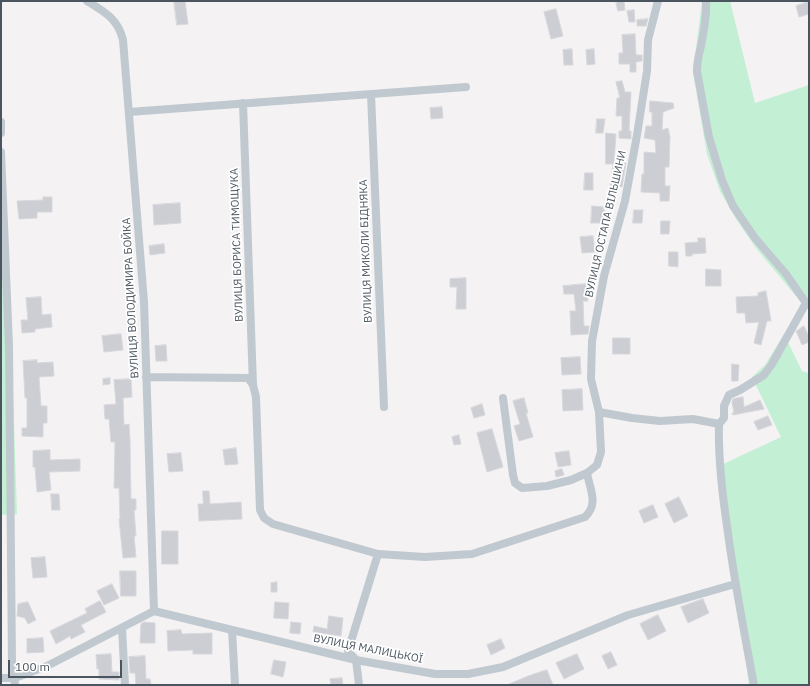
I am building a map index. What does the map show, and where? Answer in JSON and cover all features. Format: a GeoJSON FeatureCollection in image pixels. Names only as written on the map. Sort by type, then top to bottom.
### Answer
{"type":"FeatureCollection","features":[{"type":"Feature","properties":{"kind":"street","name":"ВУЛИЦЯ ВОЛОДИМИРА БОЙКА"},"geometry":{"type":"LineString","coordinates":[[87,1],[107,13],[115,21],[124,40],[144,302],[154,611]]}},
{"type":"Feature","properties":{"kind":"street","name":"ВУЛИЦЯ ОСТАПА ВІЛЬШИНИ"},"geometry":{"type":"LineString","coordinates":[[587,472],[597,464],[601,452],[599,412],[591,379],[592,341],[604,276],[625,201],[646,78],[648,40],[658,1]]}},
{"type":"Feature","properties":{"kind":"street"},"geometry":{"type":"LineString","coordinates":[[706,1],[701,46],[697,60],[697,71],[709,137],[722,180],[733,206],[755,238],[786,274],[808,304],[764,375],[729,395],[724,406],[724,418],[719,424],[722,490],[735,584],[754,685]]}},
{"type":"Feature","properties":{"kind":"street"},"geometry":{"type":"LineString","coordinates":[[129,112],[466,87]]}},
{"type":"Feature","properties":{"kind":"street","name":"ВУЛИЦЯ МИКОЛИ БІДНЯКА"},"geometry":{"type":"LineString","coordinates":[[371,94],[384,407]]}},
{"type":"Feature","properties":{"kind":"street","name":"ВУЛИЦЯ БОРИСА ТИМОЩУКА"},"geometry":{"type":"LineString","coordinates":[[243,103],[253,385],[256,397],[260,510],[264,518],[273,524],[378,554],[425,557],[472,554],[585,518],[591,512],[593,503],[587,472]]}},
{"type":"Feature","properties":{"kind":"street"},"geometry":{"type":"LineString","coordinates":[[1,122],[1,133]]}},
{"type":"Feature","properties":{"kind":"street"},"geometry":{"type":"LineString","coordinates":[[1,152],[9,346],[12,664],[15,681]]}},
{"type":"Feature","properties":{"kind":"street"},"geometry":{"type":"LineString","coordinates":[[146,377],[248,378],[253,385]]}},
{"type":"Feature","properties":{"kind":"street"},"geometry":{"type":"LineString","coordinates":[[503,398],[515,483],[522,488],[547,486],[571,480],[587,472]]}},
{"type":"Feature","properties":{"kind":"street"},"geometry":{"type":"LineString","coordinates":[[599,412],[660,421],[693,419],[719,424]]}},
{"type":"Feature","properties":{"kind":"street"},"geometry":{"type":"LineString","coordinates":[[359,685],[356,660],[348,651],[378,554]]}},
{"type":"Feature","properties":{"kind":"street","name":"ВУЛИЦЯ МАЛИЦЬКОЇ"},"geometry":{"type":"LineString","coordinates":[[154,611],[356,660],[435,674],[468,674],[503,667],[628,615],[735,584]]}},
{"type":"Feature","properties":{"kind":"street"},"geometry":{"type":"LineString","coordinates":[[1,678],[15,681],[154,611]]}},
{"type":"Feature","properties":{"kind":"street"},"geometry":{"type":"LineString","coordinates":[[122,628],[125,685]]}},
{"type":"Feature","properties":{"kind":"street"},"geometry":{"type":"LineString","coordinates":[[232,630],[235,685]]}},
{"type":"Feature","properties":{"kind":"green space"},"geometry":{"type":"Polygon","coordinates":[[[702,1],[730,1],[755,103],[809,85],[809,307],[795,295],[756,248],[736,219],[720,191],[707,154],[693,73],[702,1]]]}},
{"type":"Feature","properties":{"kind":"green space"},"geometry":{"type":"Polygon","coordinates":[[[7,209],[17,514],[1,515],[1,210],[7,209]]]}},
{"type":"Feature","properties":{"kind":"green space"},"geometry":{"type":"Polygon","coordinates":[[[784,334],[802,371],[809,373],[809,685],[749,685],[719,466],[781,437],[752,377],[765,365],[784,334]]]}},
{"type":"Feature","properties":{"kind":"building"},"geometry":{"type":"Polygon","coordinates":[[[174,1],[185,1],[188,24],[177,25],[174,1]]]}},
{"type":"Feature","properties":{"kind":"building"},"geometry":{"type":"Polygon","coordinates":[[[616,1],[624,1],[625,10],[618,11],[616,1]]]}},
{"type":"Feature","properties":{"kind":"building"},"geometry":{"type":"Polygon","coordinates":[[[809,2],[809,14],[799,17],[796,6],[809,2]]]}},
{"type":"Feature","properties":{"kind":"building"},"geometry":{"type":"Polygon","coordinates":[[[556,9],[563,36],[551,39],[544,12],[556,9]]]}},
{"type":"Feature","properties":{"kind":"building"},"geometry":{"type":"Polygon","coordinates":[[[634,10],[635,22],[629,22],[627,11],[634,10]]]}},
{"type":"Feature","properties":{"kind":"building"},"geometry":{"type":"Polygon","coordinates":[[[648,19],[646,26],[637,26],[637,20],[648,19]]]}},
{"type":"Feature","properties":{"kind":"building"},"geometry":{"type":"Polygon","coordinates":[[[635,34],[636,55],[642,55],[642,61],[636,62],[636,72],[630,72],[630,64],[619,64],[619,53],[623,53],[622,35],[635,34]]]}},
{"type":"Feature","properties":{"kind":"building"},"geometry":{"type":"Polygon","coordinates":[[[572,49],[573,65],[564,65],[563,50],[572,49]]]}},
{"type":"Feature","properties":{"kind":"building"},"geometry":{"type":"Polygon","coordinates":[[[594,49],[595,64],[587,65],[586,50],[594,49]]]}},
{"type":"Feature","properties":{"kind":"building"},"geometry":{"type":"Polygon","coordinates":[[[622,81],[625,92],[631,92],[629,131],[631,131],[631,139],[619,138],[619,131],[622,131],[622,116],[616,116],[617,98],[620,98],[616,82],[622,81]]]}},
{"type":"Feature","properties":{"kind":"building"},"geometry":{"type":"Polygon","coordinates":[[[650,101],[673,103],[674,108],[663,112],[662,130],[668,128],[670,137],[669,167],[665,167],[665,186],[670,186],[669,201],[660,201],[660,193],[641,192],[642,174],[644,174],[644,152],[656,153],[655,140],[644,138],[646,126],[652,126],[650,101]]]}},
{"type":"Feature","properties":{"kind":"building"},"geometry":{"type":"Polygon","coordinates":[[[442,107],[443,118],[431,119],[430,108],[442,107]]]}},
{"type":"Feature","properties":{"kind":"building"},"geometry":{"type":"Polygon","coordinates":[[[597,119],[605,119],[603,133],[596,133],[597,119]]]}},
{"type":"Feature","properties":{"kind":"building"},"geometry":{"type":"Polygon","coordinates":[[[606,133],[616,134],[614,162],[626,163],[622,187],[610,185],[613,164],[606,164],[606,133]]]}},
{"type":"Feature","properties":{"kind":"building"},"geometry":{"type":"Polygon","coordinates":[[[585,173],[593,173],[593,190],[584,190],[585,173]]]}},
{"type":"Feature","properties":{"kind":"building"},"geometry":{"type":"Polygon","coordinates":[[[43,197],[52,197],[52,212],[37,212],[37,218],[19,219],[17,201],[43,200],[43,197]]]}},
{"type":"Feature","properties":{"kind":"building"},"geometry":{"type":"Polygon","coordinates":[[[180,203],[181,223],[154,225],[153,205],[180,203]]]}},
{"type":"Feature","properties":{"kind":"building"},"geometry":{"type":"Polygon","coordinates":[[[592,206],[604,207],[604,223],[591,223],[592,206]]]}},
{"type":"Feature","properties":{"kind":"building"},"geometry":{"type":"Polygon","coordinates":[[[634,210],[643,210],[642,223],[633,223],[634,210]]]}},
{"type":"Feature","properties":{"kind":"building"},"geometry":{"type":"Polygon","coordinates":[[[661,221],[670,221],[669,234],[661,234],[661,221]]]}},
{"type":"Feature","properties":{"kind":"building"},"geometry":{"type":"Polygon","coordinates":[[[593,236],[595,252],[582,253],[580,237],[593,236]]]}},
{"type":"Feature","properties":{"kind":"building"},"geometry":{"type":"Polygon","coordinates":[[[698,238],[705,238],[706,253],[686,256],[685,243],[698,242],[698,238]]]}},
{"type":"Feature","properties":{"kind":"building"},"geometry":{"type":"Polygon","coordinates":[[[164,244],[165,253],[150,255],[149,246],[164,244]]]}},
{"type":"Feature","properties":{"kind":"building"},"geometry":{"type":"Polygon","coordinates":[[[669,252],[678,252],[678,267],[669,266],[669,252]]]}},
{"type":"Feature","properties":{"kind":"building"},"geometry":{"type":"Polygon","coordinates":[[[706,269],[721,270],[721,286],[706,286],[706,269]]]}},
{"type":"Feature","properties":{"kind":"building"},"geometry":{"type":"Polygon","coordinates":[[[466,278],[466,309],[456,309],[457,287],[450,287],[450,279],[466,278]]]}},
{"type":"Feature","properties":{"kind":"building"},"geometry":{"type":"Polygon","coordinates":[[[586,284],[588,301],[583,301],[584,326],[589,326],[588,334],[571,335],[570,311],[576,311],[574,294],[564,294],[563,286],[586,284]]]}},
{"type":"Feature","properties":{"kind":"building"},"geometry":{"type":"Polygon","coordinates":[[[766,291],[771,321],[767,321],[761,345],[754,343],[759,322],[746,323],[745,313],[737,313],[736,297],[758,296],[758,293],[766,291]]]}},
{"type":"Feature","properties":{"kind":"building"},"geometry":{"type":"Polygon","coordinates":[[[41,297],[42,315],[51,314],[52,327],[35,329],[35,332],[22,333],[21,320],[28,320],[26,298],[41,297]]]}},
{"type":"Feature","properties":{"kind":"building"},"geometry":{"type":"Polygon","coordinates":[[[804,326],[809,337],[809,342],[802,345],[796,331],[804,326]]]}},
{"type":"Feature","properties":{"kind":"building"},"geometry":{"type":"Polygon","coordinates":[[[121,334],[123,350],[104,352],[102,336],[121,334]]]}},
{"type":"Feature","properties":{"kind":"building"},"geometry":{"type":"Polygon","coordinates":[[[613,338],[630,338],[630,354],[613,354],[613,338]]]}},
{"type":"Feature","properties":{"kind":"building"},"geometry":{"type":"Polygon","coordinates":[[[166,345],[167,361],[156,361],[155,346],[166,345]]]}},
{"type":"Feature","properties":{"kind":"building"},"geometry":{"type":"Polygon","coordinates":[[[580,357],[581,374],[562,375],[561,358],[580,357]]]}},
{"type":"Feature","properties":{"kind":"building"},"geometry":{"type":"Polygon","coordinates":[[[37,360],[37,363],[53,362],[54,376],[39,377],[41,406],[47,406],[47,423],[43,423],[43,437],[22,436],[22,428],[27,428],[27,398],[25,398],[23,361],[37,360]]]}},
{"type":"Feature","properties":{"kind":"building"},"geometry":{"type":"Polygon","coordinates":[[[732,364],[739,365],[738,381],[732,381],[732,364]]]}},
{"type":"Feature","properties":{"kind":"building"},"geometry":{"type":"Polygon","coordinates":[[[110,378],[110,384],[103,385],[103,379],[110,378]]]}},
{"type":"Feature","properties":{"kind":"building"},"geometry":{"type":"Polygon","coordinates":[[[131,379],[132,397],[123,398],[124,425],[129,424],[131,499],[136,499],[136,510],[134,510],[136,536],[134,536],[136,557],[123,558],[119,519],[119,488],[114,488],[115,442],[111,442],[109,419],[105,419],[104,405],[116,404],[114,380],[131,379]]]}},
{"type":"Feature","properties":{"kind":"building"},"geometry":{"type":"Polygon","coordinates":[[[582,389],[583,410],[563,411],[562,390],[582,389]]]}},
{"type":"Feature","properties":{"kind":"building"},"geometry":{"type":"Polygon","coordinates":[[[743,397],[744,407],[760,400],[764,409],[733,415],[733,399],[743,397]]]}},
{"type":"Feature","properties":{"kind":"building"},"geometry":{"type":"Polygon","coordinates":[[[524,398],[528,413],[526,413],[533,437],[519,441],[514,426],[520,424],[513,401],[524,398]]]}},
{"type":"Feature","properties":{"kind":"building"},"geometry":{"type":"Polygon","coordinates":[[[482,404],[485,415],[474,418],[471,408],[482,404]]]}},
{"type":"Feature","properties":{"kind":"building"},"geometry":{"type":"Polygon","coordinates":[[[768,416],[772,425],[758,430],[754,422],[768,416]]]}},
{"type":"Feature","properties":{"kind":"building"},"geometry":{"type":"Polygon","coordinates":[[[492,429],[503,467],[487,472],[477,433],[492,429]]]}},
{"type":"Feature","properties":{"kind":"building"},"geometry":{"type":"Polygon","coordinates":[[[459,435],[461,444],[454,445],[452,437],[459,435]]]}},
{"type":"Feature","properties":{"kind":"building"},"geometry":{"type":"Polygon","coordinates":[[[236,448],[238,464],[225,465],[223,450],[236,448]]]}},
{"type":"Feature","properties":{"kind":"building"},"geometry":{"type":"Polygon","coordinates":[[[50,450],[50,460],[80,459],[80,471],[49,472],[51,490],[37,492],[35,467],[33,467],[33,451],[50,450]]]}},
{"type":"Feature","properties":{"kind":"building"},"geometry":{"type":"Polygon","coordinates":[[[569,451],[571,465],[558,467],[555,453],[569,451]]]}},
{"type":"Feature","properties":{"kind":"building"},"geometry":{"type":"Polygon","coordinates":[[[181,453],[183,471],[169,472],[167,454],[181,453]]]}},
{"type":"Feature","properties":{"kind":"building"},"geometry":{"type":"Polygon","coordinates":[[[562,469],[564,475],[556,477],[555,471],[562,469]]]}},
{"type":"Feature","properties":{"kind":"building"},"geometry":{"type":"Polygon","coordinates":[[[203,491],[209,491],[210,504],[241,502],[242,519],[199,521],[198,504],[203,504],[203,491]]]}},
{"type":"Feature","properties":{"kind":"building"},"geometry":{"type":"Polygon","coordinates":[[[51,494],[59,494],[60,510],[52,510],[51,494]]]}},
{"type":"Feature","properties":{"kind":"building"},"geometry":{"type":"Polygon","coordinates":[[[679,497],[688,516],[674,523],[665,504],[679,497]]]}},
{"type":"Feature","properties":{"kind":"building"},"geometry":{"type":"Polygon","coordinates":[[[653,505],[658,517],[644,523],[639,511],[653,505]]]}},
{"type":"Feature","properties":{"kind":"building"},"geometry":{"type":"Polygon","coordinates":[[[162,531],[178,531],[178,564],[162,564],[162,531]]]}},
{"type":"Feature","properties":{"kind":"building"},"geometry":{"type":"Polygon","coordinates":[[[45,557],[47,577],[33,578],[31,558],[45,557]]]}},
{"type":"Feature","properties":{"kind":"building"},"geometry":{"type":"Polygon","coordinates":[[[120,571],[136,571],[136,596],[121,596],[120,571]]]}},
{"type":"Feature","properties":{"kind":"building"},"geometry":{"type":"Polygon","coordinates":[[[277,582],[277,592],[271,592],[271,583],[277,582]]]}},
{"type":"Feature","properties":{"kind":"building"},"geometry":{"type":"Polygon","coordinates":[[[112,584],[119,598],[104,605],[97,591],[112,584]]]}},
{"type":"Feature","properties":{"kind":"building"},"geometry":{"type":"Polygon","coordinates":[[[703,599],[709,613],[688,623],[681,607],[703,599]]]}},
{"type":"Feature","properties":{"kind":"building"},"geometry":{"type":"Polygon","coordinates":[[[100,601],[106,612],[81,625],[85,632],[71,639],[70,636],[56,644],[50,631],[87,613],[85,609],[100,601]]]}},
{"type":"Feature","properties":{"kind":"building"},"geometry":{"type":"Polygon","coordinates":[[[28,602],[36,620],[28,624],[25,618],[17,616],[18,604],[28,602]]]}},
{"type":"Feature","properties":{"kind":"building"},"geometry":{"type":"Polygon","coordinates":[[[275,602],[289,603],[288,619],[274,618],[275,602]]]}},
{"type":"Feature","properties":{"kind":"building"},"geometry":{"type":"Polygon","coordinates":[[[658,615],[666,631],[648,640],[640,624],[658,615]]]}},
{"type":"Feature","properties":{"kind":"building"},"geometry":{"type":"Polygon","coordinates":[[[329,616],[343,618],[341,636],[313,632],[314,626],[327,629],[329,616]]]}},
{"type":"Feature","properties":{"kind":"building"},"geometry":{"type":"Polygon","coordinates":[[[144,622],[155,623],[155,643],[140,643],[141,624],[144,622]]]}},
{"type":"Feature","properties":{"kind":"building"},"geometry":{"type":"Polygon","coordinates":[[[291,622],[301,623],[300,634],[290,633],[291,622]]]}},
{"type":"Feature","properties":{"kind":"building"},"geometry":{"type":"Polygon","coordinates":[[[181,630],[182,634],[212,633],[212,654],[193,654],[193,650],[168,651],[167,631],[181,630]]]}},
{"type":"Feature","properties":{"kind":"building"},"geometry":{"type":"Polygon","coordinates":[[[43,638],[44,652],[27,653],[27,639],[43,638]]]}},
{"type":"Feature","properties":{"kind":"building"},"geometry":{"type":"Polygon","coordinates":[[[501,639],[505,648],[491,655],[487,645],[501,639]]]}},
{"type":"Feature","properties":{"kind":"building"},"geometry":{"type":"Polygon","coordinates":[[[611,652],[617,665],[608,669],[602,656],[611,652]]]}},
{"type":"Feature","properties":{"kind":"building"},"geometry":{"type":"Polygon","coordinates":[[[111,654],[112,672],[119,672],[119,680],[99,679],[99,669],[97,669],[96,655],[111,654]]]}},
{"type":"Feature","properties":{"kind":"building"},"geometry":{"type":"Polygon","coordinates":[[[577,654],[584,669],[564,679],[556,663],[577,654]]]}},
{"type":"Feature","properties":{"kind":"building"},"geometry":{"type":"Polygon","coordinates":[[[145,656],[146,679],[150,679],[151,685],[136,685],[135,673],[130,673],[129,657],[145,656]]]}},
{"type":"Feature","properties":{"kind":"building"},"geometry":{"type":"Polygon","coordinates":[[[274,660],[286,662],[283,677],[271,674],[274,660]]]}},
{"type":"Feature","properties":{"kind":"building"},"geometry":{"type":"Polygon","coordinates":[[[547,670],[553,685],[507,685],[528,676],[547,670]]]}},
{"type":"Feature","properties":{"kind":"building"},"geometry":{"type":"Polygon","coordinates":[[[342,678],[343,685],[331,685],[330,679],[342,678]]]}}]}
